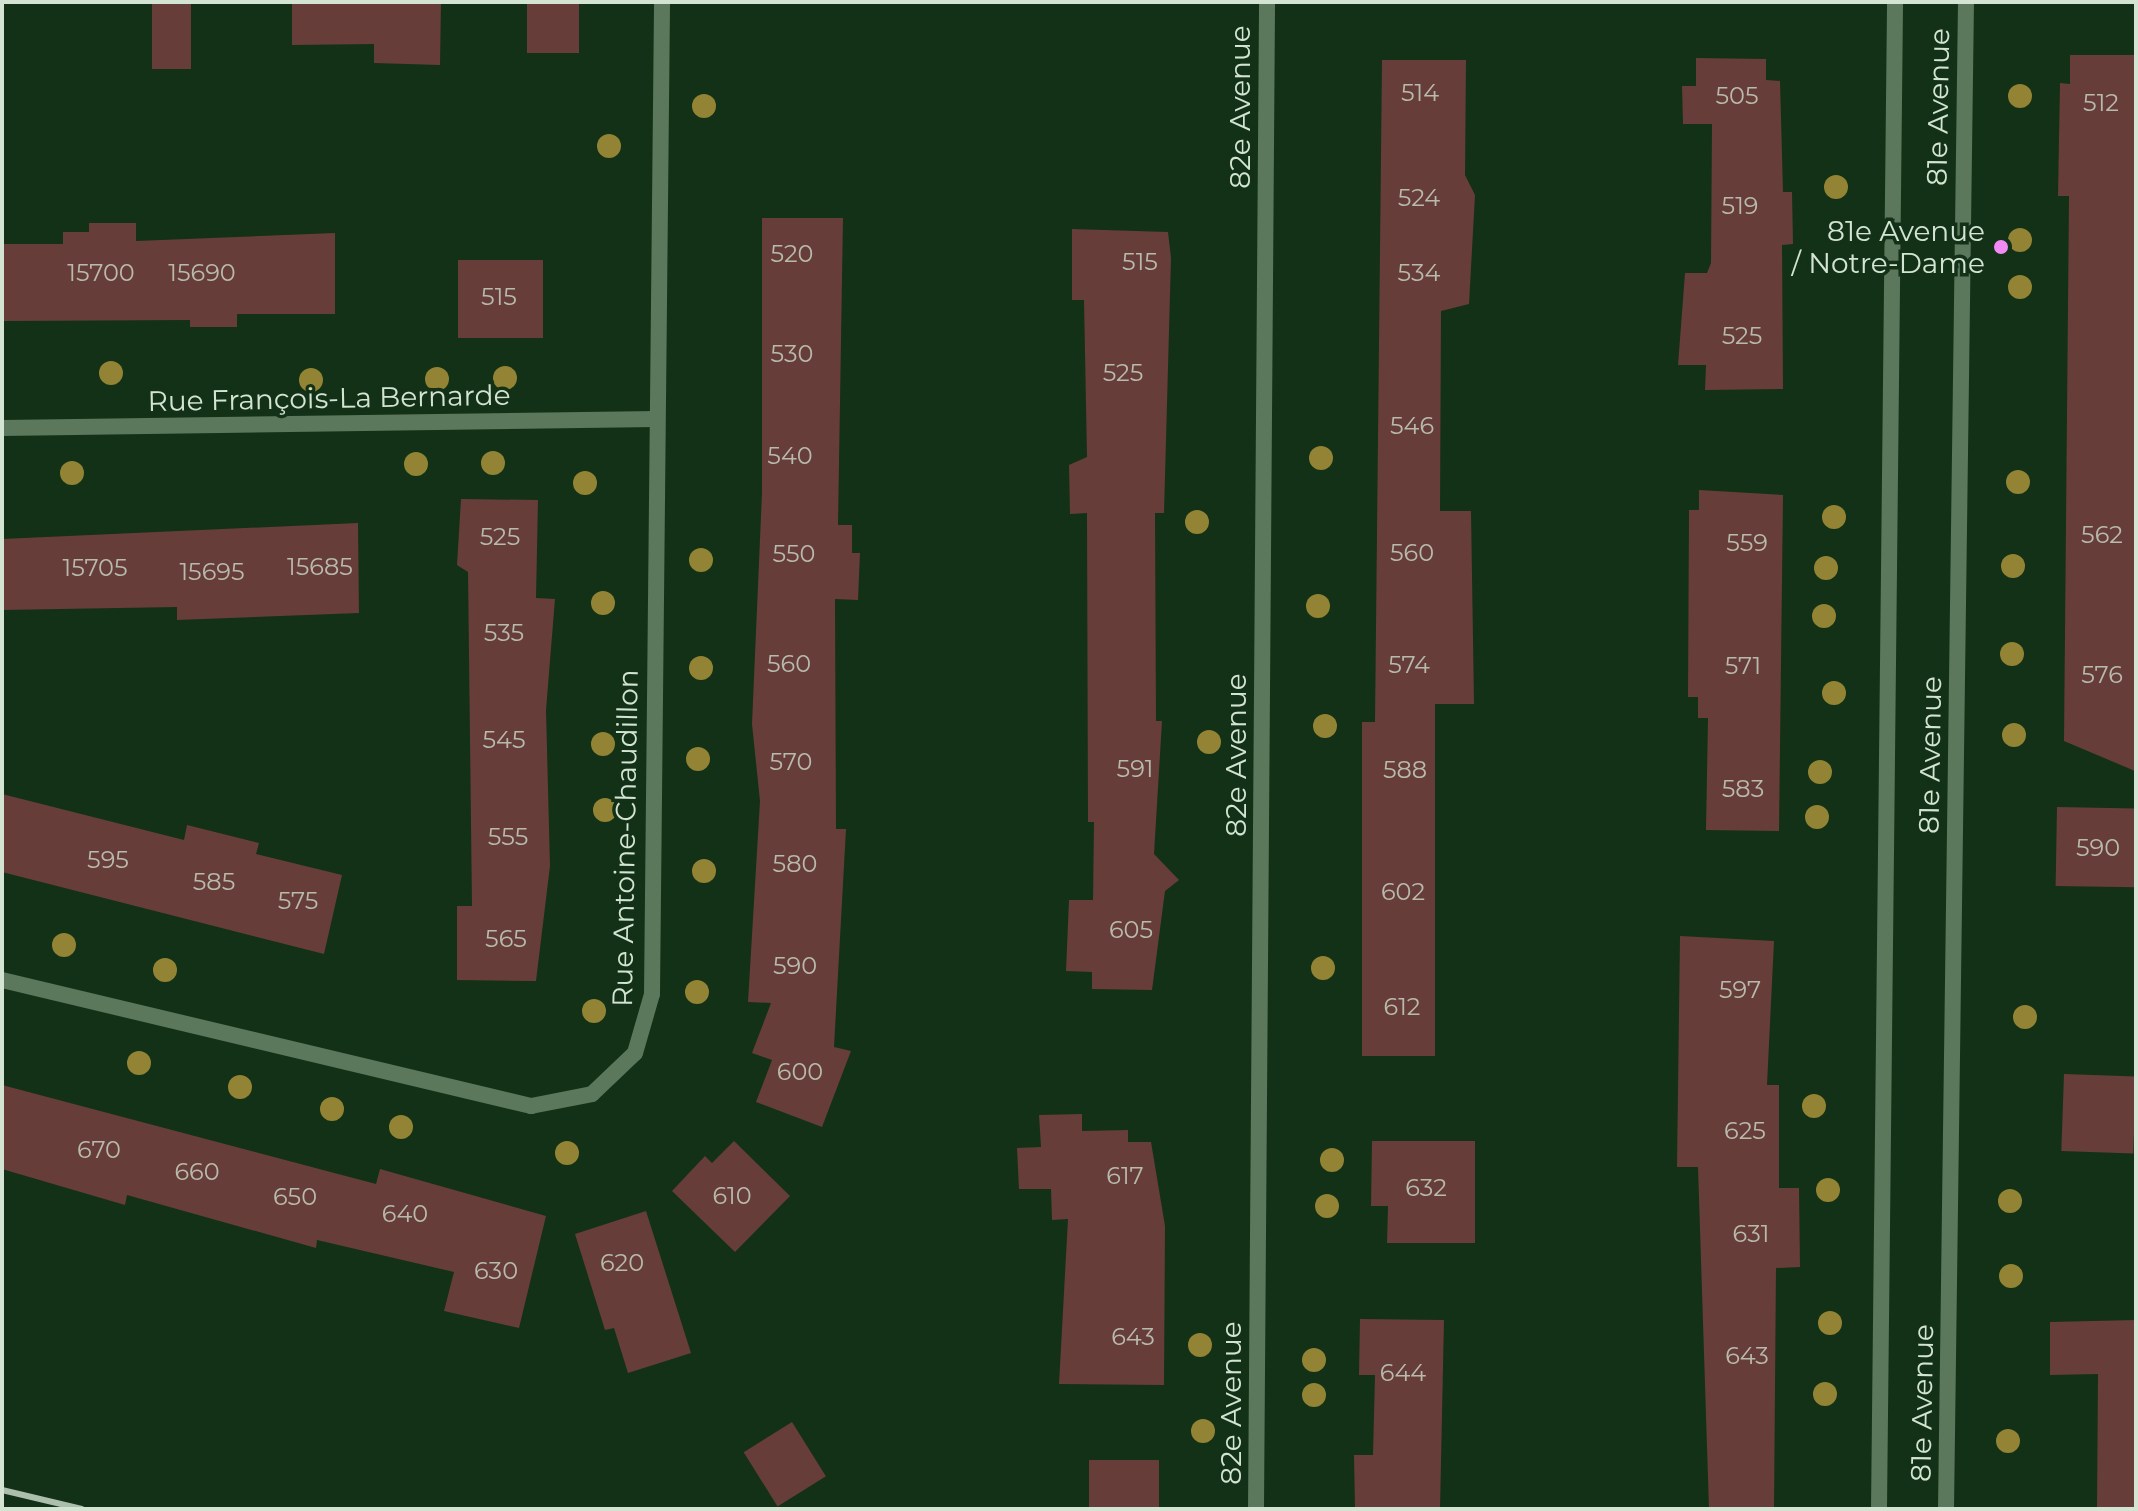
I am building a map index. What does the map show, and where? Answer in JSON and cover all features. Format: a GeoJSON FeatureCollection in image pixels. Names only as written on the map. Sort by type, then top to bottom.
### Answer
{"type":"FeatureCollection","features":[{"type":"Feature","properties":{"kind":"street","name":"Rue Antoine-Chaudillon"},"geometry":{"type":"LineString","coordinates":[[2,980],[531,1106],[562,1105],[616,1076],[635,1053],[652,994],[662,2]]}},
{"type":"Feature","properties":{"kind":"street","name":"82e Avenue"},"geometry":{"type":"LineString","coordinates":[[1256,1509],[1267,2]]}},
{"type":"Feature","properties":{"kind":"street","name":"81e Avenue"},"geometry":{"type":"LineString","coordinates":[[1879,1509],[1895,2]]}},
{"type":"Feature","properties":{"kind":"street","name":"81e Avenue"},"geometry":{"type":"LineString","coordinates":[[1946,1509],[1966,2]]}},
{"type":"Feature","properties":{"kind":"street","name":"Rue François-La Bernarde"},"geometry":{"type":"LineString","coordinates":[[2,428],[657,419]]}},
{"type":"Feature","properties":{"kind":"building"},"geometry":{"type":"Polygon","coordinates":[[[152,2],[191,2],[191,69],[152,69],[152,2]]]}},
{"type":"Feature","properties":{"kind":"building"},"geometry":{"type":"Polygon","coordinates":[[[292,2],[441,2],[440,65],[374,63],[374,44],[292,45],[292,2]]]}},
{"type":"Feature","properties":{"kind":"building"},"geometry":{"type":"Polygon","coordinates":[[[527,2],[579,2],[579,53],[527,53],[527,2]]]}},
{"type":"Feature","properties":{"kind":"building"},"geometry":{"type":"Polygon","coordinates":[[[2070,55],[2136,55],[2135,771],[2064,741],[2069,196],[2058,196],[2060,83],[2070,84],[2070,55]]]}},
{"type":"Feature","properties":{"kind":"building"},"geometry":{"type":"Polygon","coordinates":[[[1696,58],[1766,59],[1766,80],[1780,81],[1783,192],[1792,192],[1793,244],[1782,245],[1783,389],[1705,390],[1706,365],[1678,365],[1685,273],[1707,273],[1711,263],[1712,124],[1683,124],[1682,86],[1696,86],[1696,58]]]}},
{"type":"Feature","properties":{"kind":"building"},"geometry":{"type":"Polygon","coordinates":[[[1382,60],[1466,60],[1465,175],[1475,195],[1469,304],[1441,311],[1440,511],[1471,511],[1474,704],[1435,704],[1435,1056],[1362,1056],[1362,722],[1375,722],[1382,60]]]}},
{"type":"Feature","properties":{"kind":"building"},"geometry":{"type":"Polygon","coordinates":[[[762,218],[843,218],[838,525],[852,525],[852,553],[860,553],[858,600],[835,599],[836,829],[846,829],[834,1047],[851,1051],[822,1127],[756,1102],[772,1060],[752,1053],[771,1003],[748,1002],[760,801],[752,724],[762,493],[762,218]]]}},
{"type":"Feature","properties":{"kind":"building"},"geometry":{"type":"Polygon","coordinates":[[[89,223],[136,223],[136,241],[335,233],[335,314],[237,314],[237,327],[190,327],[190,320],[2,321],[2,244],[63,244],[63,232],[89,232],[89,223]]]}},
{"type":"Feature","properties":{"kind":"building"},"geometry":{"type":"Polygon","coordinates":[[[1072,229],[1168,232],[1171,258],[1164,513],[1155,513],[1156,721],[1162,721],[1154,854],[1179,880],[1165,891],[1152,990],[1092,989],[1092,972],[1066,971],[1069,900],[1093,900],[1094,822],[1088,822],[1087,513],[1070,514],[1069,465],[1087,457],[1084,300],[1072,300],[1072,229]]]}},
{"type":"Feature","properties":{"kind":"building"},"geometry":{"type":"Polygon","coordinates":[[[458,260],[543,260],[543,338],[458,338],[458,260]]]}},
{"type":"Feature","properties":{"kind":"building"},"geometry":{"type":"Polygon","coordinates":[[[1699,490],[1783,495],[1779,831],[1706,830],[1708,718],[1698,718],[1698,697],[1688,697],[1689,510],[1699,510],[1699,490]]]}},
{"type":"Feature","properties":{"kind":"building"},"geometry":{"type":"Polygon","coordinates":[[[461,499],[538,500],[536,598],[555,599],[546,710],[550,866],[536,981],[457,980],[457,906],[472,906],[468,572],[457,565],[461,499]]]}},
{"type":"Feature","properties":{"kind":"building"},"geometry":{"type":"Polygon","coordinates":[[[358,523],[359,613],[177,620],[177,607],[2,610],[2,539],[358,523]]]}},
{"type":"Feature","properties":{"kind":"building"},"geometry":{"type":"Polygon","coordinates":[[[2,794],[184,840],[187,825],[259,843],[256,854],[342,875],[324,954],[2,872],[2,794]]]}},
{"type":"Feature","properties":{"kind":"building"},"geometry":{"type":"Polygon","coordinates":[[[2057,807],[2136,808],[2135,887],[2056,886],[2057,807]]]}},
{"type":"Feature","properties":{"kind":"building"},"geometry":{"type":"Polygon","coordinates":[[[1680,936],[1774,941],[1767,1085],[1779,1085],[1779,1188],[1799,1188],[1800,1267],[1776,1268],[1774,1509],[1709,1509],[1698,1167],[1677,1167],[1680,936]]]}},
{"type":"Feature","properties":{"kind":"building"},"geometry":{"type":"Polygon","coordinates":[[[2064,1074],[2136,1077],[2133,1153],[2061,1151],[2064,1074]]]}},
{"type":"Feature","properties":{"kind":"building"},"geometry":{"type":"Polygon","coordinates":[[[2,1085],[376,1184],[380,1169],[546,1216],[519,1328],[444,1311],[454,1272],[317,1240],[316,1248],[127,1195],[125,1205],[2,1169],[2,1085]]]}},
{"type":"Feature","properties":{"kind":"building"},"geometry":{"type":"Polygon","coordinates":[[[1082,1114],[1082,1131],[1128,1130],[1128,1142],[1151,1142],[1165,1226],[1164,1385],[1059,1384],[1068,1219],[1052,1220],[1051,1189],[1019,1189],[1017,1148],[1041,1147],[1039,1115],[1082,1114]]]}},
{"type":"Feature","properties":{"kind":"building"},"geometry":{"type":"Polygon","coordinates":[[[734,1141],[790,1196],[735,1252],[672,1191],[705,1156],[712,1163],[734,1141]]]}},
{"type":"Feature","properties":{"kind":"building"},"geometry":{"type":"Polygon","coordinates":[[[1372,1141],[1475,1141],[1475,1243],[1387,1243],[1388,1206],[1371,1206],[1372,1141]]]}},
{"type":"Feature","properties":{"kind":"building"},"geometry":{"type":"Polygon","coordinates":[[[646,1211],[691,1353],[628,1373],[614,1328],[605,1330],[575,1234],[646,1211]]]}},
{"type":"Feature","properties":{"kind":"building"},"geometry":{"type":"Polygon","coordinates":[[[1360,1319],[1444,1320],[1440,1509],[1355,1509],[1354,1455],[1373,1455],[1375,1375],[1359,1375],[1360,1319]]]}},
{"type":"Feature","properties":{"kind":"building"},"geometry":{"type":"Polygon","coordinates":[[[2136,1320],[2136,1509],[2097,1509],[2098,1374],[2050,1375],[2050,1322],[2136,1320]]]}},
{"type":"Feature","properties":{"kind":"building"},"geometry":{"type":"Polygon","coordinates":[[[792,1422],[826,1476],[778,1506],[744,1452],[792,1422]]]}},
{"type":"Feature","properties":{"kind":"building"},"geometry":{"type":"Polygon","coordinates":[[[1089,1460],[1159,1460],[1159,1509],[1089,1509],[1089,1460]]]}},
{"type":"Feature","properties":{"kind":"railway"},"geometry":{"type":"LineString","coordinates":[[2,1490],[82,1509]]}},
{"type":"Feature","properties":{"kind":"place","name":"81e Avenue / Notre-Dame"},"geometry":{"type":"Point","coordinates":[2001,247]}}]}
